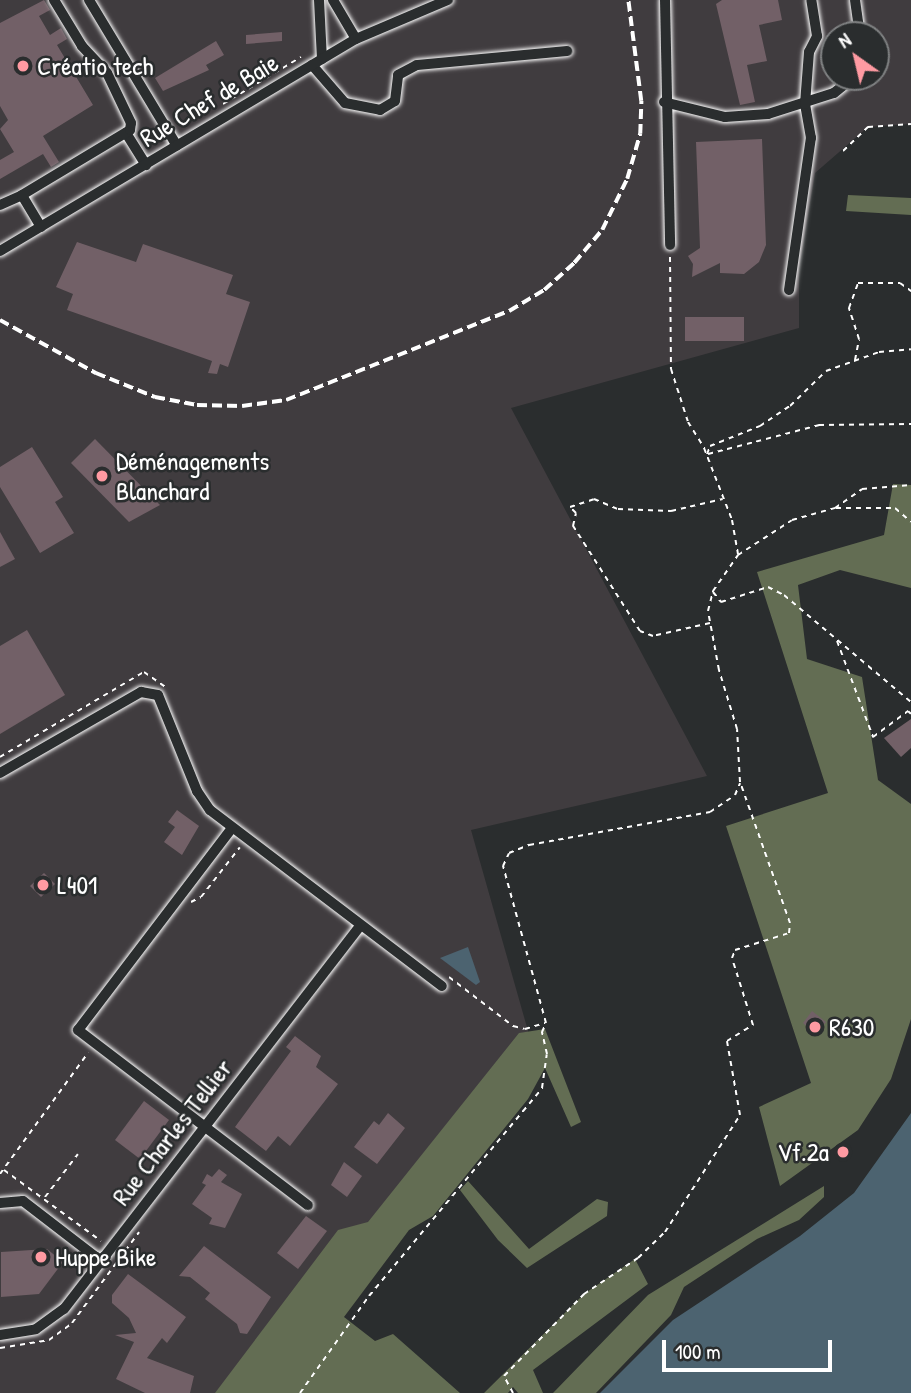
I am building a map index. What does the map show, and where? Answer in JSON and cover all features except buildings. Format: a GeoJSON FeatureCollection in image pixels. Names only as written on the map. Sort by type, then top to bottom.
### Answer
{"type":"FeatureCollection","features":[{"type":"Feature","properties":{"kind":"street"},"geometry":{"type":"LineString","coordinates":[[0,205],[22,195],[126,133],[131,123],[126,105],[54,0]]}},
{"type":"Feature","properties":{"kind":"street"},"geometry":{"type":"LineString","coordinates":[[89,0],[177,146]]}},
{"type":"Feature","properties":{"kind":"street"},"geometry":{"type":"LineString","coordinates":[[319,0],[317,62],[345,103],[380,110],[395,101],[398,75],[417,65],[567,51]]}},
{"type":"Feature","properties":{"kind":"street"},"geometry":{"type":"LineString","coordinates":[[332,0],[356,39]]}},
{"type":"Feature","properties":{"kind":"street","name":"Rue Chef de Baie"},"geometry":{"type":"LineString","coordinates":[[0,251],[356,39],[448,0]]}},
{"type":"Feature","properties":{"kind":"street"},"geometry":{"type":"LineString","coordinates":[[665,0],[664,102],[670,245]]}},
{"type":"Feature","properties":{"kind":"street"},"geometry":{"type":"LineString","coordinates":[[789,290],[810,149],[805,104],[809,52],[817,36],[811,0]]}},
{"type":"Feature","properties":{"kind":"street"},"geometry":{"type":"LineString","coordinates":[[855,0],[858,21]]}},
{"type":"Feature","properties":{"kind":"street"},"geometry":{"type":"LineString","coordinates":[[664,102],[725,117],[768,114],[805,104],[836,91]]}},
{"type":"Feature","properties":{"kind":"street"},"geometry":{"type":"LineString","coordinates":[[126,133],[146,165]]}},
{"type":"Feature","properties":{"kind":"street"},"geometry":{"type":"LineString","coordinates":[[22,195],[41,227]]}},
{"type":"Feature","properties":{"kind":"street"},"geometry":{"type":"LineString","coordinates":[[0,774],[141,692],[158,695],[197,791],[232,828],[442,986]]}},
{"type":"Feature","properties":{"kind":"street"},"geometry":{"type":"LineString","coordinates":[[232,828],[78,1030],[308,1205]]}},
{"type":"Feature","properties":{"kind":"street","name":"Rue Charles Tellier"},"geometry":{"type":"LineString","coordinates":[[0,1335],[48,1323],[111,1249],[360,926]]}},
{"type":"Feature","properties":{"kind":"street"},"geometry":{"type":"LineString","coordinates":[[0,1203],[23,1201],[101,1261]]}},
{"type":"Feature","properties":{"kind":"path"},"geometry":{"type":"LineString","coordinates":[[843,151],[868,127],[911,124]]}},
{"type":"Feature","properties":{"kind":"path"},"geometry":{"type":"LineString","coordinates":[[670,245],[671,369],[688,422],[707,455],[723,499],[738,555]]}},
{"type":"Feature","properties":{"kind":"path"},"geometry":{"type":"LineString","coordinates":[[855,361],[859,339],[849,308],[858,283],[900,283],[911,291]]}},
{"type":"Feature","properties":{"kind":"path"},"geometry":{"type":"LineString","coordinates":[[707,455],[710,446],[760,426],[789,406],[826,371],[879,352],[911,349]]}},
{"type":"Feature","properties":{"kind":"path"},"geometry":{"type":"LineString","coordinates":[[707,455],[819,425],[911,424]]}},
{"type":"Feature","properties":{"kind":"path"},"geometry":{"type":"LineString","coordinates":[[835,508],[862,489],[911,485]]}},
{"type":"Feature","properties":{"kind":"path"},"geometry":{"type":"LineString","coordinates":[[711,623],[653,636],[640,631],[573,526],[576,513],[570,507],[594,499],[618,509],[671,511],[723,499]]}},
{"type":"Feature","properties":{"kind":"path"},"geometry":{"type":"LineString","coordinates":[[513,1393],[504,1376],[584,1294],[638,1258],[665,1232],[740,1115],[727,1041],[753,1025],[732,958],[735,950],[789,933],[790,923],[740,782],[737,729],[719,670],[711,623],[713,591],[738,555],[792,520],[835,508],[895,508],[911,522]]}},
{"type":"Feature","properties":{"kind":"path"},"geometry":{"type":"LineString","coordinates":[[713,591],[716,599],[729,601],[768,587],[784,595],[911,702]]}},
{"type":"Feature","properties":{"kind":"path"},"geometry":{"type":"LineString","coordinates":[[837,640],[873,737],[908,711],[911,713]]}},
{"type":"Feature","properties":{"kind":"path"},"geometry":{"type":"LineString","coordinates":[[300,1393],[369,1296],[542,1088],[547,1054],[542,1032],[546,1023],[503,866],[509,853],[529,845],[710,812],[735,794],[740,782]]}},
{"type":"Feature","properties":{"kind":"path"},"geometry":{"type":"LineString","coordinates":[[188,903],[201,897],[237,848],[249,841]]}},
{"type":"Feature","properties":{"kind":"path"},"geometry":{"type":"LineString","coordinates":[[446,974],[513,1026],[525,1029],[546,1023]]}},
{"type":"Feature","properties":{"kind":"path"},"geometry":{"type":"LineString","coordinates":[[0,1174],[94,1043]]}},
{"type":"Feature","properties":{"kind":"path"},"geometry":{"type":"LineString","coordinates":[[45,1198],[78,1154]]}},
{"type":"Feature","properties":{"kind":"path"},"geometry":{"type":"LineString","coordinates":[[3,1169],[111,1249]]}},
{"type":"Feature","properties":{"kind":"shaded area"},"geometry":{"type":"Polygon","coordinates":[[[0,0],[911,0],[911,124],[868,127],[815,173],[799,269],[799,328],[511,408],[707,776],[471,830],[532,1045],[261,1393],[0,1393],[0,0]]]}},
{"type":"Feature","properties":{"kind":"green space"},"geometry":{"type":"Polygon","coordinates":[[[848,195],[911,198],[911,215],[846,211],[848,195]]]}},
{"type":"Feature","properties":{"kind":"green space"},"geometry":{"type":"Polygon","coordinates":[[[893,484],[911,485],[911,588],[840,570],[798,585],[807,659],[862,677],[878,780],[911,804],[911,1019],[891,1079],[858,1130],[780,1186],[759,1107],[811,1083],[726,826],[828,793],[757,572],[884,535],[893,484]]]}},
{"type":"Feature","properties":{"kind":"green space"},"geometry":{"type":"Polygon","coordinates":[[[545,1029],[581,1122],[571,1127],[545,1068],[528,1099],[433,1216],[409,1230],[344,1317],[375,1341],[393,1334],[460,1393],[215,1393],[338,1230],[368,1222],[519,1033],[545,1029]]]}},
{"type":"Feature","properties":{"kind":"green space"},"geometry":{"type":"Polygon","coordinates":[[[468,1181],[529,1249],[597,1199],[608,1202],[607,1216],[527,1268],[498,1240],[460,1190],[468,1181]]]}},
{"type":"Feature","properties":{"kind":"green space"},"geometry":{"type":"Polygon","coordinates":[[[824,1186],[824,1197],[799,1220],[757,1239],[684,1287],[671,1315],[596,1393],[553,1393],[648,1295],[824,1186]]]}},
{"type":"Feature","properties":{"kind":"green space"},"geometry":{"type":"Polygon","coordinates":[[[635,1259],[648,1284],[533,1370],[543,1393],[518,1393],[513,1387],[508,1393],[484,1393],[584,1294],[635,1259]]]}},
{"type":"Feature","properties":{"kind":"water"},"geometry":{"type":"Polygon","coordinates":[[[468,947],[480,982],[476,985],[440,958],[468,947]]]}},
{"type":"Feature","properties":{"kind":"water"},"geometry":{"type":"Polygon","coordinates":[[[911,1113],[911,1393],[600,1393],[673,1320],[800,1236],[854,1193],[911,1113]]]}},
{"type":"Feature","properties":{"kind":"railway"},"geometry":{"type":"LineString","coordinates":[[0,320],[96,373],[155,397],[197,405],[242,406],[286,400],[509,311],[544,290],[574,263],[602,230],[627,179],[640,134],[641,101],[628,0]]}},
{"type":"Feature","properties":{"kind":"place","name":"Créatio tech"},"geometry":{"type":"Point","coordinates":[23,66]}},
{"type":"Feature","properties":{"kind":"place","name":"Déménagements Blanchard"},"geometry":{"type":"Point","coordinates":[102,476]}},
{"type":"Feature","properties":{"kind":"place","name":"L401"},"geometry":{"type":"Point","coordinates":[43,885]}},
{"type":"Feature","properties":{"kind":"place","name":"R630"},"geometry":{"type":"Point","coordinates":[815,1027]}},
{"type":"Feature","properties":{"kind":"place","name":"Vf.2a"},"geometry":{"type":"Point","coordinates":[843,1152]}},
{"type":"Feature","properties":{"kind":"place","name":"Huppe Bike"},"geometry":{"type":"Point","coordinates":[41,1257]}}]}
